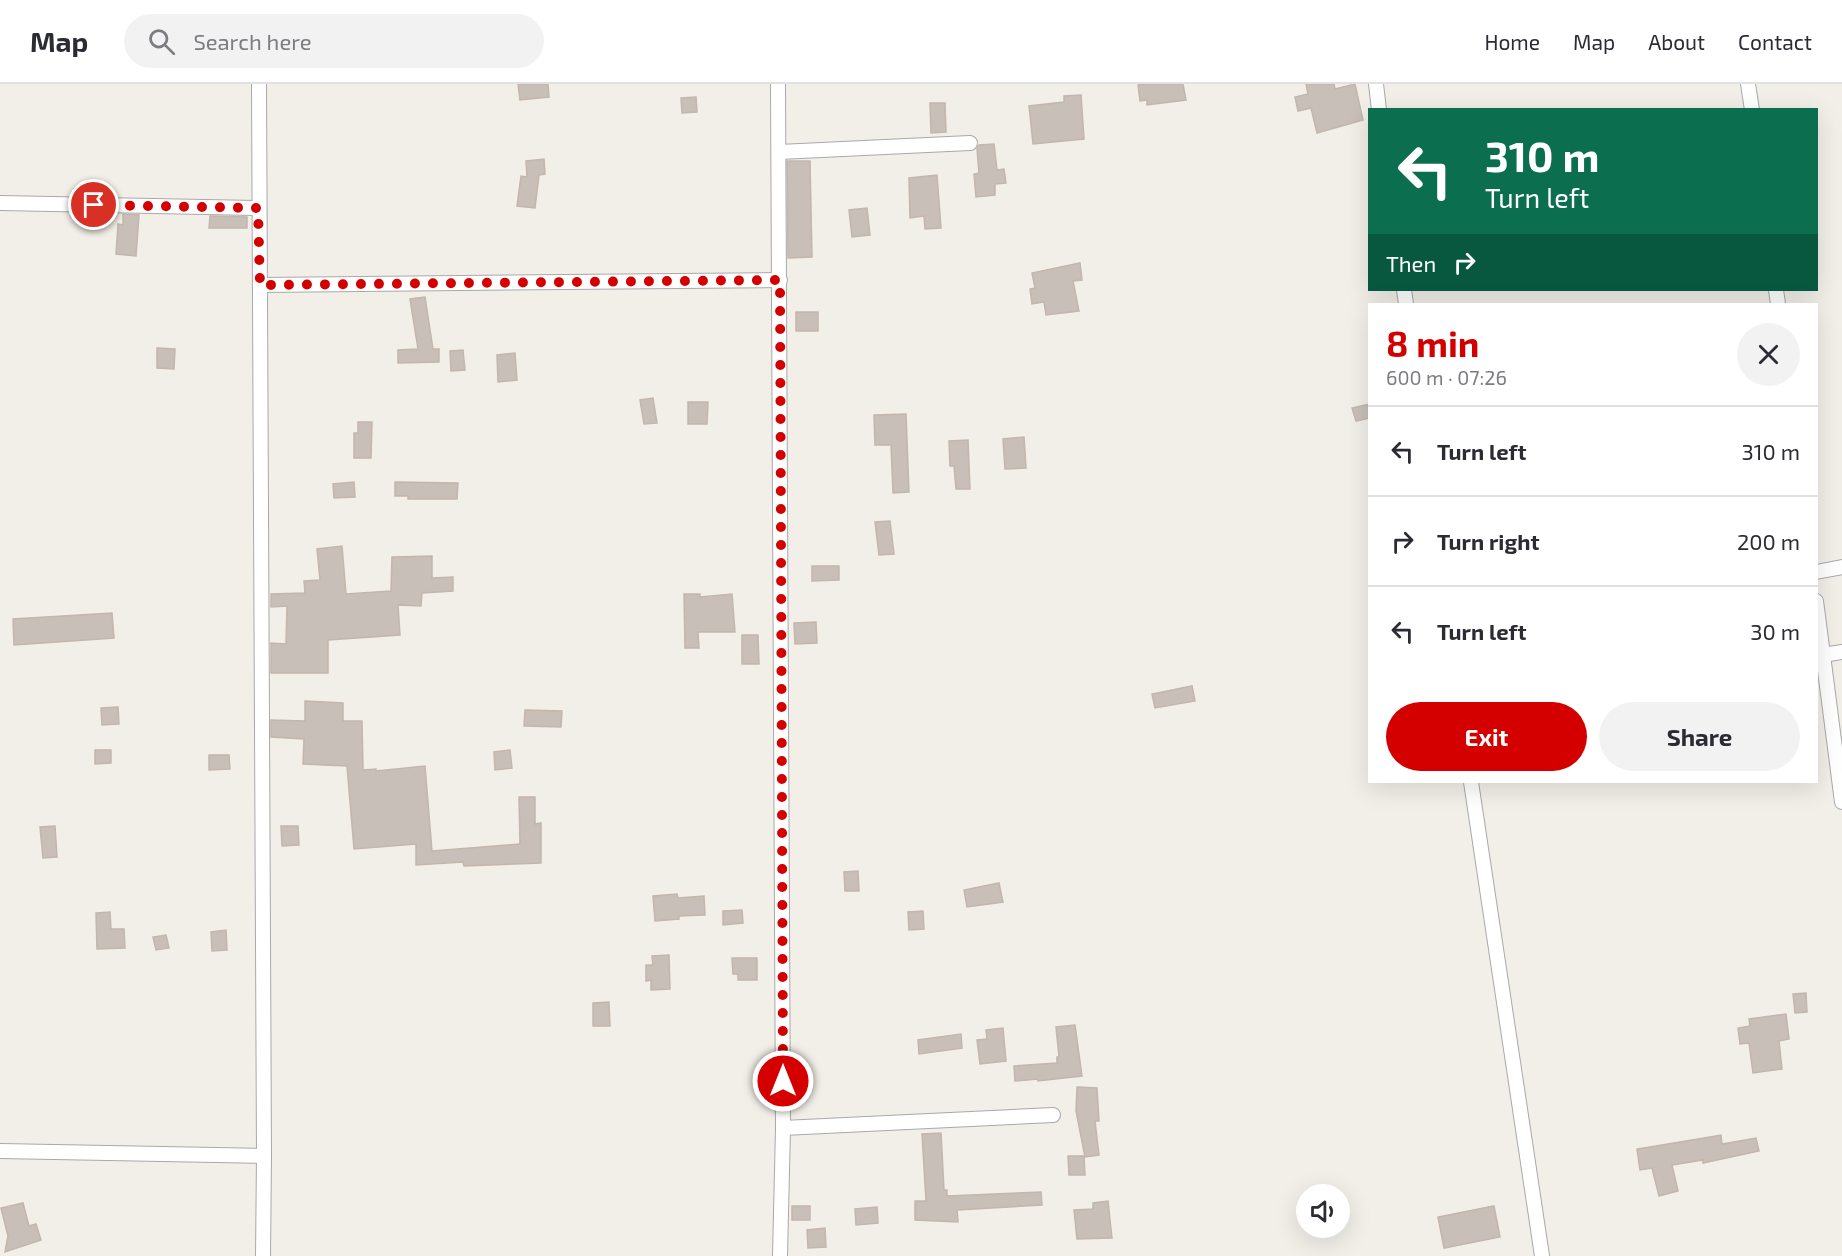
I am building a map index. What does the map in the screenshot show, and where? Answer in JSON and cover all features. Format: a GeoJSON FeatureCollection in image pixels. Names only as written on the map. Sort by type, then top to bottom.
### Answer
{"type":"FeatureCollection","features":[{"type":"Feature","properties":{"kind":"street"},"geometry":{"type":"LineString","coordinates":[[259,84],[263,1256]]}},
{"type":"Feature","properties":{"kind":"street"},"geometry":{"type":"LineString","coordinates":[[778,84],[783,1128],[780,1256]]}},
{"type":"Feature","properties":{"kind":"street"},"geometry":{"type":"LineString","coordinates":[[1376,84],[1379,108]]}},
{"type":"Feature","properties":{"kind":"street"},"geometry":{"type":"LineString","coordinates":[[1748,84],[1752,108]]}},
{"type":"Feature","properties":{"kind":"street"},"geometry":{"type":"LineString","coordinates":[[778,152],[970,143]]}},
{"type":"Feature","properties":{"kind":"street"},"geometry":{"type":"LineString","coordinates":[[0,203],[258,208]]}},
{"type":"Feature","properties":{"kind":"street"},"geometry":{"type":"LineString","coordinates":[[260,285],[780,280]]}},
{"type":"Feature","properties":{"kind":"street"},"geometry":{"type":"LineString","coordinates":[[1818,572],[1842,567]]}},
{"type":"Feature","properties":{"kind":"street"},"geometry":{"type":"LineString","coordinates":[[1818,616],[1842,802]]}},
{"type":"Feature","properties":{"kind":"street"},"geometry":{"type":"LineString","coordinates":[[1823,655],[1842,652]]}},
{"type":"Feature","properties":{"kind":"street"},"geometry":{"type":"LineString","coordinates":[[1471,783],[1542,1256]]}},
{"type":"Feature","properties":{"kind":"street"},"geometry":{"type":"LineString","coordinates":[[783,1128],[1053,1115]]}},
{"type":"Feature","properties":{"kind":"street"},"geometry":{"type":"LineString","coordinates":[[0,1151],[264,1156]]}},
{"type":"Feature","properties":{"kind":"building"},"geometry":{"type":"Polygon","coordinates":[[[518,84],[548,84],[549,97],[520,100],[518,84]]]}},
{"type":"Feature","properties":{"kind":"building"},"geometry":{"type":"Polygon","coordinates":[[[1183,84],[1186,100],[1147,105],[1147,100],[1140,101],[1138,85],[1183,84]]]}},
{"type":"Feature","properties":{"kind":"building"},"geometry":{"type":"Polygon","coordinates":[[[1306,84],[1334,84],[1335,89],[1355,84],[1363,120],[1317,133],[1311,108],[1298,111],[1295,97],[1308,94],[1306,84]]]}},
{"type":"Feature","properties":{"kind":"building"},"geometry":{"type":"Polygon","coordinates":[[[1081,95],[1084,139],[1033,144],[1029,106],[1064,102],[1064,96],[1081,95]]]}},
{"type":"Feature","properties":{"kind":"building"},"geometry":{"type":"Polygon","coordinates":[[[696,97],[697,112],[682,113],[681,98],[696,97]]]}},
{"type":"Feature","properties":{"kind":"building"},"geometry":{"type":"Polygon","coordinates":[[[930,103],[945,103],[946,132],[931,133],[930,103]]]}},
{"type":"Feature","properties":{"kind":"building"},"geometry":{"type":"Polygon","coordinates":[[[994,144],[997,170],[1004,169],[1006,183],[995,184],[995,195],[976,197],[974,174],[979,173],[977,149],[979,145],[994,144]]]}},
{"type":"Feature","properties":{"kind":"building"},"geometry":{"type":"Polygon","coordinates":[[[544,159],[545,174],[539,175],[535,208],[517,206],[521,176],[527,177],[526,161],[544,159]]]}},
{"type":"Feature","properties":{"kind":"building"},"geometry":{"type":"Polygon","coordinates":[[[787,161],[810,161],[812,257],[788,258],[787,161]]]}},
{"type":"Feature","properties":{"kind":"building"},"geometry":{"type":"Polygon","coordinates":[[[937,175],[941,228],[925,229],[924,216],[910,218],[909,178],[937,175]]]}},
{"type":"Feature","properties":{"kind":"building"},"geometry":{"type":"Polygon","coordinates":[[[867,208],[870,235],[852,237],[849,210],[867,208]]]}},
{"type":"Feature","properties":{"kind":"building"},"geometry":{"type":"Polygon","coordinates":[[[123,214],[139,215],[136,256],[116,254],[118,224],[123,225],[123,214]]]}},
{"type":"Feature","properties":{"kind":"building"},"geometry":{"type":"Polygon","coordinates":[[[210,216],[247,217],[247,228],[209,228],[210,216]]]}},
{"type":"Feature","properties":{"kind":"building"},"geometry":{"type":"Polygon","coordinates":[[[1080,263],[1082,280],[1073,281],[1079,311],[1046,315],[1044,302],[1032,304],[1030,289],[1035,288],[1032,273],[1080,263]]]}},
{"type":"Feature","properties":{"kind":"building"},"geometry":{"type":"Polygon","coordinates":[[[425,297],[433,349],[439,349],[439,362],[398,363],[398,350],[418,349],[410,299],[425,297]]]}},
{"type":"Feature","properties":{"kind":"building"},"geometry":{"type":"Polygon","coordinates":[[[796,312],[818,312],[818,331],[796,331],[796,312]]]}},
{"type":"Feature","properties":{"kind":"building"},"geometry":{"type":"Polygon","coordinates":[[[157,348],[175,349],[174,369],[157,368],[157,348]]]}},
{"type":"Feature","properties":{"kind":"building"},"geometry":{"type":"Polygon","coordinates":[[[463,350],[465,370],[451,371],[450,351],[463,350]]]}},
{"type":"Feature","properties":{"kind":"building"},"geometry":{"type":"Polygon","coordinates":[[[515,353],[517,380],[498,382],[497,355],[515,353]]]}},
{"type":"Feature","properties":{"kind":"building"},"geometry":{"type":"Polygon","coordinates":[[[653,398],[657,423],[644,424],[640,400],[653,398]]]}},
{"type":"Feature","properties":{"kind":"building"},"geometry":{"type":"Polygon","coordinates":[[[688,402],[708,402],[707,424],[688,424],[688,402]]]}},
{"type":"Feature","properties":{"kind":"building"},"geometry":{"type":"Polygon","coordinates":[[[1368,404],[1368,418],[1356,421],[1352,408],[1368,404]]]}},
{"type":"Feature","properties":{"kind":"building"},"geometry":{"type":"Polygon","coordinates":[[[906,414],[909,492],[893,493],[891,445],[875,445],[874,415],[906,414]]]}},
{"type":"Feature","properties":{"kind":"building"},"geometry":{"type":"Polygon","coordinates":[[[358,422],[372,422],[371,458],[354,458],[354,433],[358,433],[358,422]]]}},
{"type":"Feature","properties":{"kind":"building"},"geometry":{"type":"Polygon","coordinates":[[[1024,437],[1026,468],[1005,469],[1003,439],[1024,437]]]}},
{"type":"Feature","properties":{"kind":"building"},"geometry":{"type":"Polygon","coordinates":[[[968,440],[970,489],[956,489],[954,466],[950,466],[949,441],[968,440]]]}},
{"type":"Feature","properties":{"kind":"building"},"geometry":{"type":"Polygon","coordinates":[[[354,482],[355,497],[334,498],[333,484],[354,482]]]}},
{"type":"Feature","properties":{"kind":"building"},"geometry":{"type":"Polygon","coordinates":[[[395,482],[458,483],[457,499],[408,499],[408,496],[395,496],[395,482]]]}},
{"type":"Feature","properties":{"kind":"building"},"geometry":{"type":"Polygon","coordinates":[[[890,521],[894,554],[879,555],[875,522],[890,521]]]}},
{"type":"Feature","properties":{"kind":"building"},"geometry":{"type":"Polygon","coordinates":[[[342,546],[346,594],[391,591],[392,557],[432,556],[432,578],[453,577],[453,591],[422,593],[421,606],[398,605],[400,635],[328,640],[328,673],[271,673],[271,643],[286,644],[287,606],[271,607],[271,594],[305,593],[304,581],[320,580],[317,549],[342,546]]]}},
{"type":"Feature","properties":{"kind":"building"},"geometry":{"type":"Polygon","coordinates":[[[812,566],[839,566],[839,580],[812,581],[812,566]]]}},
{"type":"Feature","properties":{"kind":"building"},"geometry":{"type":"Polygon","coordinates":[[[684,594],[700,594],[700,597],[732,594],[735,632],[698,632],[699,648],[685,648],[684,594]]]}},
{"type":"Feature","properties":{"kind":"building"},"geometry":{"type":"Polygon","coordinates":[[[112,613],[114,638],[14,645],[13,619],[112,613]]]}},
{"type":"Feature","properties":{"kind":"building"},"geometry":{"type":"Polygon","coordinates":[[[816,622],[817,643],[795,644],[794,623],[816,622]]]}},
{"type":"Feature","properties":{"kind":"building"},"geometry":{"type":"Polygon","coordinates":[[[742,635],[758,635],[759,664],[742,664],[742,635]]]}},
{"type":"Feature","properties":{"kind":"building"},"geometry":{"type":"Polygon","coordinates":[[[1192,686],[1195,701],[1155,708],[1152,694],[1192,686]]]}},
{"type":"Feature","properties":{"kind":"building"},"geometry":{"type":"Polygon","coordinates":[[[305,701],[343,703],[343,721],[362,721],[363,770],[376,769],[376,771],[425,766],[432,851],[520,844],[519,797],[535,797],[535,824],[541,823],[541,863],[464,866],[463,862],[416,865],[416,844],[354,849],[347,766],[303,764],[304,739],[271,737],[271,720],[305,721],[305,701]]]}},
{"type":"Feature","properties":{"kind":"building"},"geometry":{"type":"Polygon","coordinates":[[[118,707],[119,724],[102,725],[101,708],[118,707]]]}},
{"type":"Feature","properties":{"kind":"building"},"geometry":{"type":"Polygon","coordinates":[[[525,710],[562,711],[561,727],[524,726],[525,710]]]}},
{"type":"Feature","properties":{"kind":"building"},"geometry":{"type":"Polygon","coordinates":[[[95,750],[111,750],[111,763],[95,764],[95,750]]]}},
{"type":"Feature","properties":{"kind":"building"},"geometry":{"type":"Polygon","coordinates":[[[510,750],[512,768],[495,770],[494,752],[510,750]]]}},
{"type":"Feature","properties":{"kind":"building"},"geometry":{"type":"Polygon","coordinates":[[[209,755],[229,755],[230,769],[209,770],[209,755]]]}},
{"type":"Feature","properties":{"kind":"building"},"geometry":{"type":"Polygon","coordinates":[[[55,826],[57,857],[43,858],[40,827],[55,826]]]}},
{"type":"Feature","properties":{"kind":"building"},"geometry":{"type":"Polygon","coordinates":[[[281,826],[298,826],[299,845],[282,846],[281,826]]]}},
{"type":"Feature","properties":{"kind":"building"},"geometry":{"type":"Polygon","coordinates":[[[858,871],[859,891],[845,891],[844,872],[858,871]]]}},
{"type":"Feature","properties":{"kind":"building"},"geometry":{"type":"Polygon","coordinates":[[[999,883],[1003,902],[967,907],[964,890],[999,883]]]}},
{"type":"Feature","properties":{"kind":"building"},"geometry":{"type":"Polygon","coordinates":[[[677,894],[678,898],[704,896],[705,915],[679,916],[679,919],[655,921],[653,896],[677,894]]]}},
{"type":"Feature","properties":{"kind":"building"},"geometry":{"type":"Polygon","coordinates":[[[742,910],[743,923],[723,925],[723,911],[742,910]]]}},
{"type":"Feature","properties":{"kind":"building"},"geometry":{"type":"Polygon","coordinates":[[[923,911],[924,929],[909,930],[908,912],[923,911]]]}},
{"type":"Feature","properties":{"kind":"building"},"geometry":{"type":"Polygon","coordinates":[[[110,912],[111,929],[124,929],[125,948],[97,949],[96,913],[110,912]]]}},
{"type":"Feature","properties":{"kind":"building"},"geometry":{"type":"Polygon","coordinates":[[[226,930],[227,950],[212,951],[211,932],[226,930]]]}},
{"type":"Feature","properties":{"kind":"building"},"geometry":{"type":"Polygon","coordinates":[[[166,935],[169,948],[156,950],[153,937],[166,935]]]}},
{"type":"Feature","properties":{"kind":"building"},"geometry":{"type":"Polygon","coordinates":[[[669,955],[670,989],[651,990],[651,980],[646,981],[646,965],[653,965],[652,956],[669,955]]]}},
{"type":"Feature","properties":{"kind":"building"},"geometry":{"type":"Polygon","coordinates":[[[732,958],[757,958],[757,980],[738,980],[738,974],[733,974],[732,958]]]}},
{"type":"Feature","properties":{"kind":"building"},"geometry":{"type":"Polygon","coordinates":[[[1806,993],[1807,1012],[1795,1013],[1793,994],[1806,993]]]}},
{"type":"Feature","properties":{"kind":"building"},"geometry":{"type":"Polygon","coordinates":[[[609,1002],[610,1026],[593,1026],[593,1003],[609,1002]]]}},
{"type":"Feature","properties":{"kind":"building"},"geometry":{"type":"Polygon","coordinates":[[[1786,1014],[1789,1039],[1779,1041],[1782,1069],[1753,1073],[1749,1043],[1740,1044],[1738,1028],[1750,1026],[1749,1019],[1786,1014]]]}},
{"type":"Feature","properties":{"kind":"building"},"geometry":{"type":"Polygon","coordinates":[[[1075,1025],[1082,1076],[1015,1081],[1014,1066],[1057,1063],[1057,1057],[1059,1057],[1056,1027],[1075,1025]]]}},
{"type":"Feature","properties":{"kind":"building"},"geometry":{"type":"Polygon","coordinates":[[[1003,1028],[1006,1061],[980,1064],[977,1040],[987,1039],[986,1030],[1003,1028]]]}},
{"type":"Feature","properties":{"kind":"building"},"geometry":{"type":"Polygon","coordinates":[[[961,1034],[962,1048],[919,1054],[918,1040],[961,1034]]]}},
{"type":"Feature","properties":{"kind":"building"},"geometry":{"type":"Polygon","coordinates":[[[1077,1087],[1097,1088],[1099,1121],[1095,1121],[1099,1155],[1085,1157],[1076,1111],[1077,1087]]]}},
{"type":"Feature","properties":{"kind":"building"},"geometry":{"type":"Polygon","coordinates":[[[941,1133],[944,1190],[947,1190],[947,1196],[1041,1192],[1042,1205],[957,1210],[958,1222],[915,1220],[915,1201],[926,1201],[922,1134],[941,1133]]]}},
{"type":"Feature","properties":{"kind":"building"},"geometry":{"type":"Polygon","coordinates":[[[1721,1135],[1722,1144],[1756,1138],[1759,1151],[1703,1163],[1703,1160],[1672,1165],[1678,1191],[1659,1196],[1652,1168],[1640,1170],[1637,1149],[1721,1135]]]}},
{"type":"Feature","properties":{"kind":"building"},"geometry":{"type":"Polygon","coordinates":[[[1068,1156],[1084,1156],[1085,1175],[1069,1175],[1068,1156]]]}},
{"type":"Feature","properties":{"kind":"building"},"geometry":{"type":"Polygon","coordinates":[[[1108,1201],[1112,1238],[1077,1239],[1074,1210],[1093,1209],[1093,1203],[1108,1201]]]}},
{"type":"Feature","properties":{"kind":"building"},"geometry":{"type":"Polygon","coordinates":[[[23,1203],[29,1226],[36,1224],[41,1240],[5,1252],[8,1236],[1,1208],[23,1203]]]}},
{"type":"Feature","properties":{"kind":"building"},"geometry":{"type":"Polygon","coordinates":[[[792,1206],[810,1206],[810,1220],[792,1220],[792,1206]]]}},
{"type":"Feature","properties":{"kind":"building"},"geometry":{"type":"Polygon","coordinates":[[[1494,1206],[1500,1237],[1444,1248],[1438,1217],[1494,1206]]]}},
{"type":"Feature","properties":{"kind":"building"},"geometry":{"type":"Polygon","coordinates":[[[877,1207],[878,1223],[856,1225],[855,1209],[877,1207]]]}},
{"type":"Feature","properties":{"kind":"building"},"geometry":{"type":"Polygon","coordinates":[[[825,1228],[826,1247],[808,1248],[807,1230],[825,1228]]]}},
{"type":"Feature","properties":{"kind":"route"},"geometry":{"type":"LineString","coordinates":[[94,205],[258,208],[260,285],[780,280],[783,1081]]}}]}
